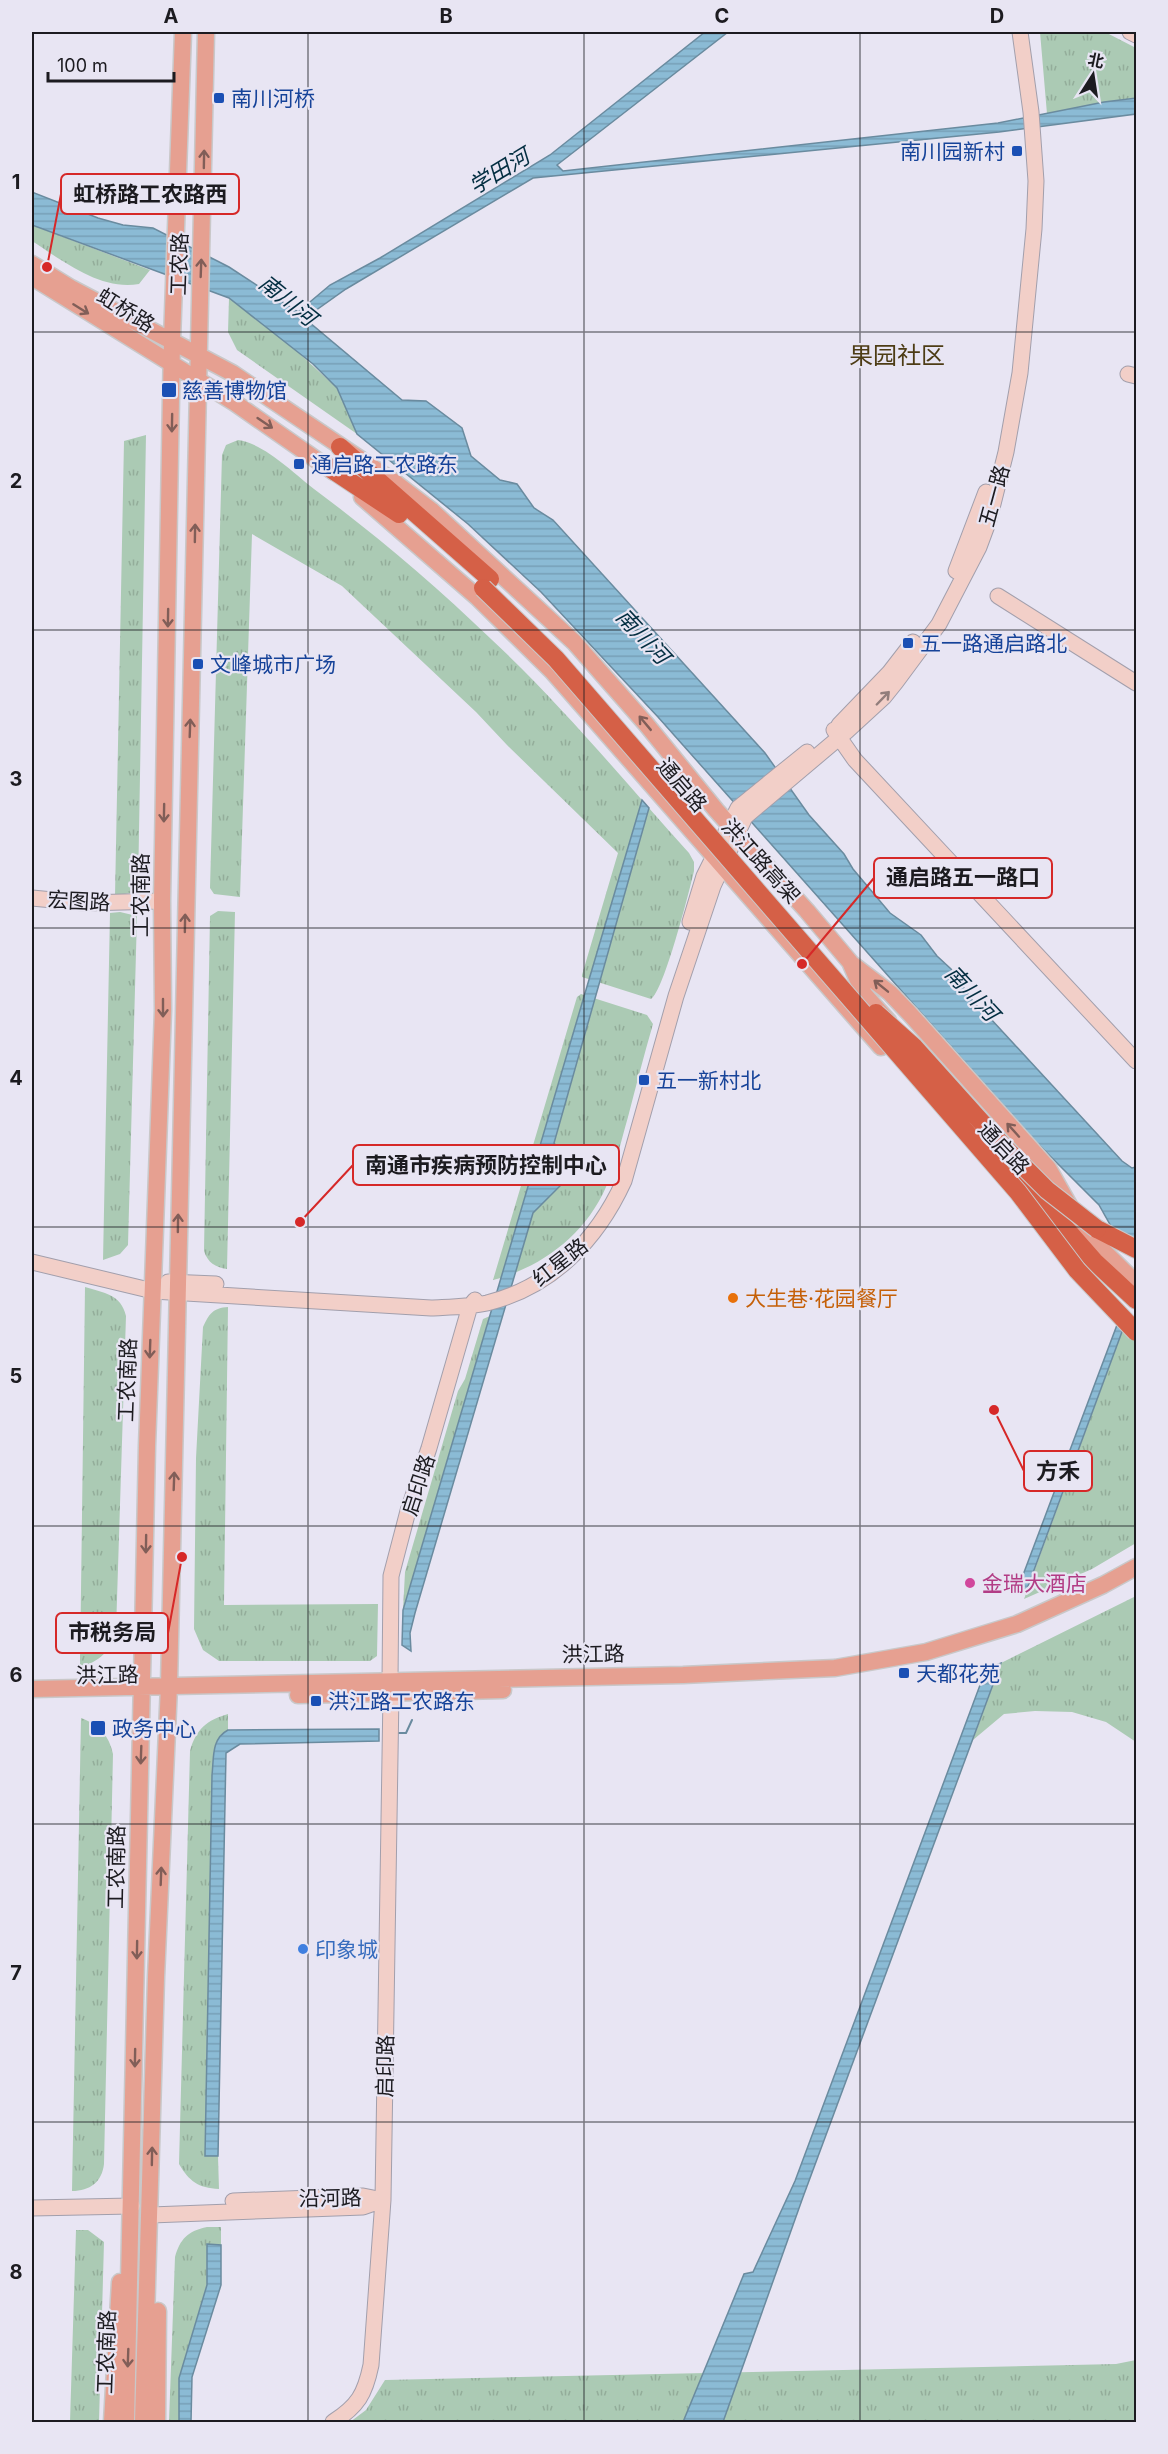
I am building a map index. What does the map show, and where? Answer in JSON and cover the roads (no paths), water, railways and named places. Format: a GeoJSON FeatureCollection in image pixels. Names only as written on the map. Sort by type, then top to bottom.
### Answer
{"type":"FeatureCollection","features":[{"type":"Feature","properties":{"kind":"highway","name":"洪江路高架"},"geometry":{"type":"LineString","coordinates":[[340,447],[564,651],[1094,1261],[1137,1300]]}},
{"type":"Feature","properties":{"kind":"highway","name":"洪江路高架"},"geometry":{"type":"LineString","coordinates":[[326,465],[386,504],[487,583],[556,659],[1018,1192],[1107,1288],[1137,1314]]}},
{"type":"Feature","properties":{"kind":"highway"},"geometry":{"type":"LineString","coordinates":[[880,1017],[914,1047],[1002,1145],[1047,1190],[1097,1229],[1137,1249]]}},
{"type":"Feature","properties":{"kind":"highway"},"geometry":{"type":"LineString","coordinates":[[1018,1192],[1077,1270],[1137,1332]]}},
{"type":"Feature","properties":{"kind":"main road","name":"工农路"},"geometry":{"type":"LineString","coordinates":[[172,340],[183,32]]}},
{"type":"Feature","properties":{"kind":"main road","name":"工农路"},"geometry":{"type":"LineString","coordinates":[[198,353],[206,32]]}},
{"type":"Feature","properties":{"kind":"main road","name":"虹桥路"},"geometry":{"type":"LineString","coordinates":[[32,264],[71,288],[198,353]]}},
{"type":"Feature","properties":{"kind":"main road","name":"虹桥路"},"geometry":{"type":"LineString","coordinates":[[32,278],[198,380]]}},
{"type":"Feature","properties":{"kind":"main road","name":"工农南路"},"geometry":{"type":"LineString","coordinates":[[126,2422],[119,2400],[132,2211],[147,1446],[163,1011],[162,901],[172,340]]}},
{"type":"Feature","properties":{"kind":"main road","name":"工农南路"},"geometry":{"type":"LineString","coordinates":[[143,2422],[151,2401],[151,2210],[156,1977],[168,1691],[198,353]]}},
{"type":"Feature","properties":{"kind":"main road","name":"通启路"},"geometry":{"type":"LineString","coordinates":[[198,353],[290,411],[431,510],[574,642],[850,962],[864,994],[973,1118],[1096,1245],[1137,1283]]}},
{"type":"Feature","properties":{"kind":"main road","name":"通启路"},"geometry":{"type":"LineString","coordinates":[[198,380],[326,465],[452,574],[510,628],[552,671],[931,1103],[1090,1278],[1137,1322]]}},
{"type":"Feature","properties":{"kind":"main road","name":"洪江路"},"geometry":{"type":"LineString","coordinates":[[390,1687],[847,1666],[926,1652],[1017,1624],[1104,1585],[1137,1567]]}},
{"type":"Feature","properties":{"kind":"main road","name":"洪江路"},"geometry":{"type":"LineString","coordinates":[[32,1689],[168,1691],[838,1677],[928,1661],[984,1646],[1025,1632],[1137,1578]]}},
{"type":"Feature","properties":{"kind":"main road","name":"洪江路"},"geometry":{"type":"LineString","coordinates":[[32,1699],[143,1691]]}},
{"type":"Feature","properties":{"kind":"main road"},"geometry":{"type":"LineString","coordinates":[[112,2422],[119,2400]]}},
{"type":"Feature","properties":{"kind":"main road"},"geometry":{"type":"LineString","coordinates":[[151,2401],[157,2422]]}},
{"type":"Feature","properties":{"kind":"street","name":"五一路"},"geometry":{"type":"LineString","coordinates":[[1011,32],[1026,113]]}},
{"type":"Feature","properties":{"kind":"street","name":"五一路"},"geometry":{"type":"LineString","coordinates":[[717,860],[741,813],[836,734],[889,673],[932,616],[958,568],[983,502],[999,446],[1018,316],[1028,185],[1028,131],[1020,32]]}},
{"type":"Feature","properties":{"kind":"street"},"geometry":{"type":"LineString","coordinates":[[1130,32],[1137,35]]}},
{"type":"Feature","properties":{"kind":"street"},"geometry":{"type":"LineString","coordinates":[[998,596],[1137,683]]}},
{"type":"Feature","properties":{"kind":"street"},"geometry":{"type":"LineString","coordinates":[[836,734],[855,760],[1137,1061]]}},
{"type":"Feature","properties":{"kind":"street","name":"红星路"},"geometry":{"type":"LineString","coordinates":[[32,1262],[154,1286],[481,1299],[517,1289],[564,1257],[588,1229],[608,1198],[619,1174],[704,876],[717,860]]}},
{"type":"Feature","properties":{"kind":"street","name":"宏图路"},"geometry":{"type":"LineString","coordinates":[[32,898],[84,903],[162,901]]}},
{"type":"Feature","properties":{"kind":"street","name":"红星路"},"geometry":{"type":"LineString","coordinates":[[32,1252],[154,1286]]}},
{"type":"Feature","properties":{"kind":"street","name":"启印路"},"geometry":{"type":"LineString","coordinates":[[333,2422],[348,2412],[365,2391],[371,2365],[383,2200],[392,1576],[408,1511],[481,1299]]}},
{"type":"Feature","properties":{"kind":"street","name":"沿河路"},"geometry":{"type":"LineString","coordinates":[[151,2210],[363,2207],[383,2200]]}},
{"type":"Feature","properties":{"kind":"street"},"geometry":{"type":"LineString","coordinates":[[32,2208],[132,2211]]}},
{"type":"Feature","properties":{"kind":"street"},"geometry":{"type":"LineString","coordinates":[[32,2217],[132,2211]]}},
{"type":"Feature","properties":{"kind":"water","name":"南川河"},"geometry":{"type":"Polygon","coordinates":[[[705,32],[728,32],[557,165],[563,171],[998,123],[1136,98],[1136,114],[999,132],[533,178],[346,289],[315,311],[309,322],[402,400],[426,401],[462,428],[471,456],[500,480],[517,484],[534,508],[553,520],[765,753],[809,815],[844,854],[853,869],[890,913],[921,935],[937,956],[951,969],[974,1003],[1122,1161],[1132,1168],[1136,1167],[1136,1255],[1112,1228],[1099,1205],[1035,1141],[658,717],[541,592],[468,524],[357,434],[337,388],[313,364],[229,298],[32,225],[32,192],[98,218],[123,225],[153,228],[229,267],[298,312],[330,285],[380,258],[550,155],[705,32]]]}},
{"type":"Feature","properties":{"kind":"water"},"geometry":{"type":"Polygon","coordinates":[[[642,800],[649,808],[554,1143],[568,1164],[565,1181],[533,1213],[415,1613],[410,1633],[411,1651],[402,1645],[403,1610],[642,800]]]}},
{"type":"Feature","properties":{"kind":"water"},"geometry":{"type":"Polygon","coordinates":[[[1117,1325],[1123,1329],[1027,1589],[1017,1591],[1117,1325]]]}},
{"type":"Feature","properties":{"kind":"water"},"geometry":{"type":"Polygon","coordinates":[[[1001,1663],[803,2197],[723,2422],[683,2422],[744,2274],[753,2272],[795,2181],[986,1669],[1001,1663]]]}},
{"type":"Feature","properties":{"kind":"water"},"geometry":{"type":"Polygon","coordinates":[[[379,1729],[379,1741],[240,1744],[226,1753],[218,2156],[205,2156],[212,1775],[216,1744],[228,1730],[379,1729]]]}},
{"type":"Feature","properties":{"kind":"water"},"geometry":{"type":"Polygon","coordinates":[[[207,2244],[221,2245],[221,2285],[192,2377],[191,2422],[179,2422],[179,2378],[207,2285],[207,2244]]]}},
{"type":"Feature","properties":{"kind":"waterway"},"geometry":{"type":"LineString","coordinates":[[397,1733],[406,1733],[412,1720]]}},
{"type":"Feature","properties":{"kind":"place","name":"南川河桥"},"geometry":{"type":"Point","coordinates":[219,98]}},
{"type":"Feature","properties":{"kind":"place","name":"南川园新村"},"geometry":{"type":"Point","coordinates":[1017,151]}},
{"type":"Feature","properties":{"kind":"place","name":"虹桥路工农路西"},"geometry":{"type":"Point","coordinates":[47,267]}},
{"type":"Feature","properties":{"kind":"place","name":"慈善博物馆"},"geometry":{"type":"Point","coordinates":[169,390]}},
{"type":"Feature","properties":{"kind":"place","name":"通启路工农路东"},"geometry":{"type":"Point","coordinates":[299,464]}},
{"type":"Feature","properties":{"kind":"place","name":"五一路通启路北"},"geometry":{"type":"Point","coordinates":[908,643]}},
{"type":"Feature","properties":{"kind":"place","name":"文峰城市广场"},"geometry":{"type":"Point","coordinates":[198,664]}},
{"type":"Feature","properties":{"kind":"place","name":"通启路五一路口"},"geometry":{"type":"Point","coordinates":[802,964]}},
{"type":"Feature","properties":{"kind":"place","name":"五一新村北"},"geometry":{"type":"Point","coordinates":[644,1080]}},
{"type":"Feature","properties":{"kind":"place","name":"南通市疾病预防控制中心"},"geometry":{"type":"Point","coordinates":[300,1222]}},
{"type":"Feature","properties":{"kind":"place","name":"大生巷·花园餐厅"},"geometry":{"type":"Point","coordinates":[733,1298]}},
{"type":"Feature","properties":{"kind":"place","name":"方禾"},"geometry":{"type":"Point","coordinates":[994,1410]}},
{"type":"Feature","properties":{"kind":"place","name":"市税务局"},"geometry":{"type":"Point","coordinates":[182,1557]}},
{"type":"Feature","properties":{"kind":"place","name":"金瑞大酒店"},"geometry":{"type":"Point","coordinates":[970,1583]}},
{"type":"Feature","properties":{"kind":"place","name":"天都花苑"},"geometry":{"type":"Point","coordinates":[904,1673]}},
{"type":"Feature","properties":{"kind":"place","name":"洪江路工农路东"},"geometry":{"type":"Point","coordinates":[316,1701]}},
{"type":"Feature","properties":{"kind":"place","name":"政务中心"},"geometry":{"type":"Point","coordinates":[98,1728]}},
{"type":"Feature","properties":{"kind":"place","name":"印象城"},"geometry":{"type":"Point","coordinates":[303,1949]}},
{"type":"Feature","properties":{"kind":"district","name":"果园社区"},"geometry":{"type":"Point","coordinates":[897,355]}},
{"type":"Feature","properties":{"kind":"water label","name":"学田河"},"geometry":{"type":"Point","coordinates":[499,171]}}]}
